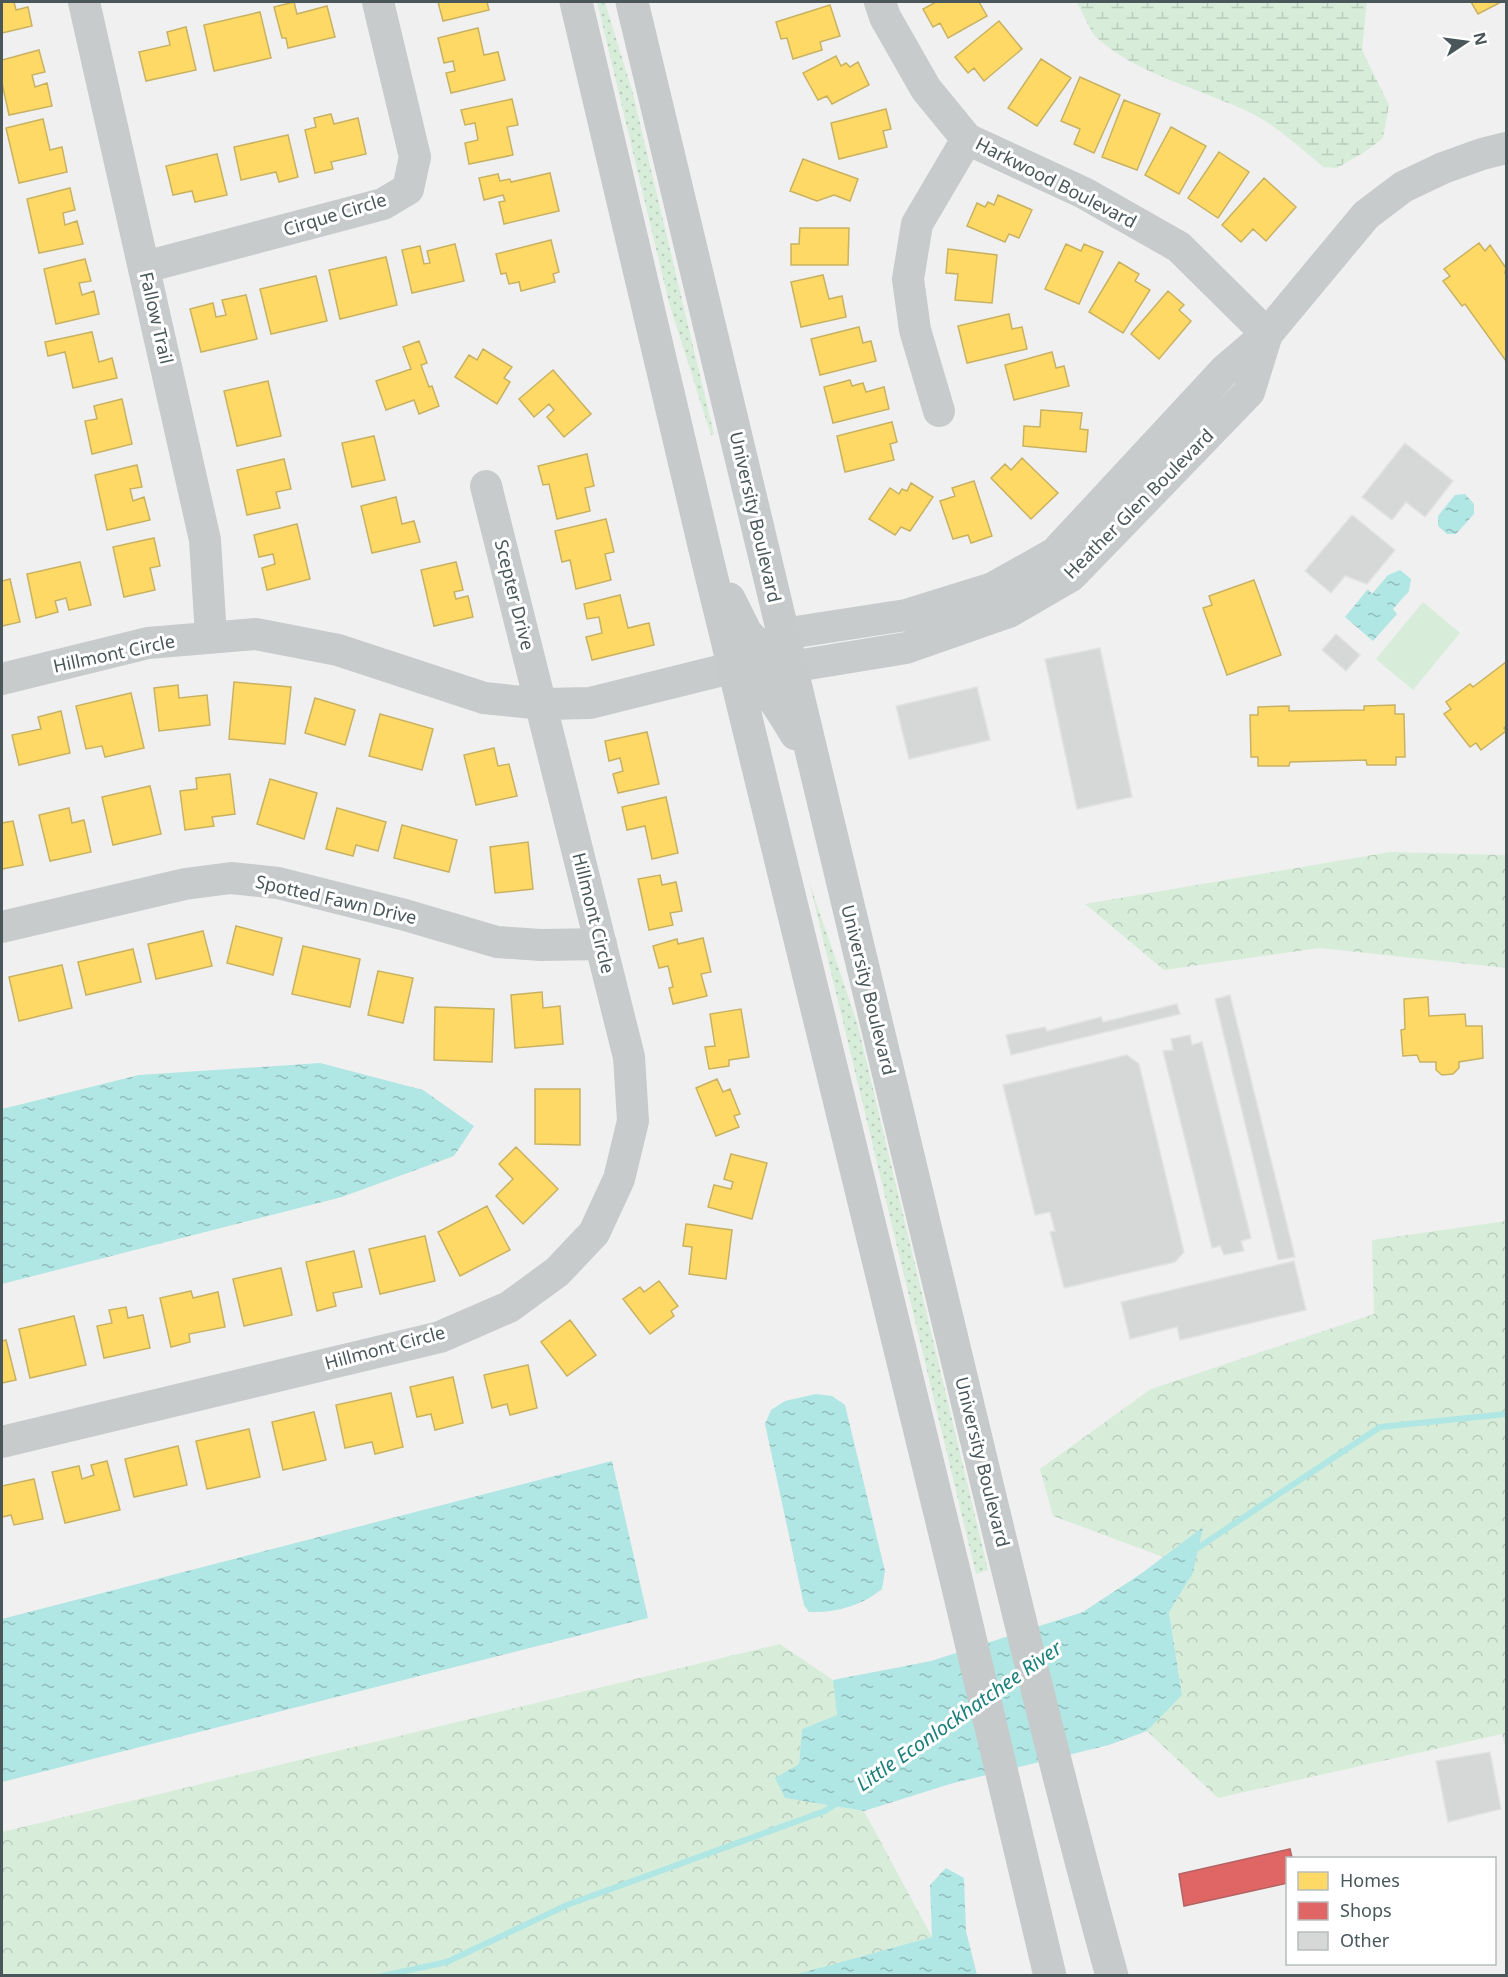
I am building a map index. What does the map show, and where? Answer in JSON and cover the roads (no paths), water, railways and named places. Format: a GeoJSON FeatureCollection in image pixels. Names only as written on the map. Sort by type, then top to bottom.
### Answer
{"type":"FeatureCollection","features":[{"type":"Feature","properties":{"kind":"main road"},"geometry":{"type":"LineString","coordinates":[[576,2],[707,558],[956,1579],[1050,1976]]}},
{"type":"Feature","properties":{"kind":"main road","name":"University Boulevard"},"geometry":{"type":"LineString","coordinates":[[632,2],[1008,1569],[1070,1822],[1112,1976]]}},
{"type":"Feature","properties":{"kind":"main road"},"geometry":{"type":"LineString","coordinates":[[707,558],[746,633],[766,655],[790,667]]}},
{"type":"Feature","properties":{"kind":"main road"},"geometry":{"type":"LineString","coordinates":[[735,667],[750,674],[772,694],[813,762]]}},
{"type":"Feature","properties":{"kind":"street","name":"Fallow Trail"},"geometry":{"type":"LineString","coordinates":[[84,2],[205,540],[211,636]]}},
{"type":"Feature","properties":{"kind":"street","name":"Cirque Circle"},"geometry":{"type":"LineString","coordinates":[[145,267],[383,204],[408,189],[415,157],[378,2]]}},
{"type":"Feature","properties":{"kind":"street","name":"Harkwood Boulevard"},"geometry":{"type":"LineString","coordinates":[[880,2],[885,17],[926,88],[967,139],[1084,193],[1179,247],[1267,334]]}},
{"type":"Feature","properties":{"kind":"street"},"geometry":{"type":"LineString","coordinates":[[939,411],[915,330],[908,279],[917,224],[967,139]]}},
{"type":"Feature","properties":{"kind":"street","name":"Heather Glen Boulevard"},"geometry":{"type":"LineString","coordinates":[[783,634],[906,615],[993,588],[1055,553],[1225,370],[1267,334],[1366,215],[1403,187],[1443,168],[1506,148]]}},
{"type":"Feature","properties":{"kind":"street","name":"Heather Glen Boulevard"},"geometry":{"type":"LineString","coordinates":[[790,667],[906,648],[1009,612],[1071,576],[1248,392],[1267,334]]}},
{"type":"Feature","properties":{"kind":"street","name":"Scepter Drive"},"geometry":{"type":"LineString","coordinates":[[486,486],[542,704]]}},
{"type":"Feature","properties":{"kind":"street","name":"Hillmont Circle"},"geometry":{"type":"LineString","coordinates":[[2,679],[148,643],[256,634],[338,650],[484,698],[542,704],[590,703],[735,667]]}},
{"type":"Feature","properties":{"kind":"street","name":"Hillmont Circle"},"geometry":{"type":"LineString","coordinates":[[2,1442],[440,1336],[509,1307],[557,1272],[594,1233],[619,1179],[633,1121],[629,1057],[542,704]]}},
{"type":"Feature","properties":{"kind":"street","name":"Spotted Fawn Drive"},"geometry":{"type":"LineString","coordinates":[[2,927],[185,884],[231,878],[278,883],[405,915],[497,942],[541,945],[601,944]]}},
{"type":"Feature","properties":{"kind":"water"},"geometry":{"type":"Polygon","coordinates":[[[1465,494],[1474,504],[1474,514],[1456,534],[1447,534],[1438,526],[1438,516],[1455,495],[1465,494]]]}},
{"type":"Feature","properties":{"kind":"water"},"geometry":{"type":"Polygon","coordinates":[[[1400,570],[1411,579],[1409,591],[1393,609],[1397,614],[1373,641],[1345,617],[1368,589],[1372,594],[1388,575],[1400,570]]]}},
{"type":"Feature","properties":{"kind":"water"},"geometry":{"type":"Polygon","coordinates":[[[320,1063],[423,1090],[474,1126],[454,1156],[342,1197],[2,1284],[2,1109],[139,1075],[320,1063]]]}},
{"type":"Feature","properties":{"kind":"water"},"geometry":{"type":"Polygon","coordinates":[[[816,1394],[832,1396],[845,1405],[885,1571],[882,1589],[866,1600],[838,1610],[809,1612],[804,1605],[765,1424],[771,1410],[785,1401],[816,1394]]]}},
{"type":"Feature","properties":{"kind":"water"},"geometry":{"type":"Polygon","coordinates":[[[612,1461],[648,1618],[2,1782],[2,1619],[612,1461]]]}},
{"type":"Feature","properties":{"kind":"water"},"geometry":{"type":"Polygon","coordinates":[[[1203,1527],[1193,1573],[1169,1612],[1182,1695],[1147,1731],[1109,1745],[950,1784],[864,1811],[785,1798],[775,1778],[799,1764],[802,1729],[837,1715],[833,1680],[931,1661],[1083,1612],[1142,1573],[1203,1527]]]}},
{"type":"Feature","properties":{"kind":"water"},"geometry":{"type":"Polygon","coordinates":[[[946,1868],[964,1878],[966,1931],[977,1975],[794,1975],[932,1937],[930,1885],[946,1868]]]}},
{"type":"Feature","properties":{"kind":"waterway","name":"Little Econlockhatchee River"},"geometry":{"type":"LineString","coordinates":[[1193,1551],[1380,1427],[1506,1414]]}},
{"type":"Feature","properties":{"kind":"waterway","name":"Little Econlockhatchee River"},"geometry":{"type":"LineString","coordinates":[[382,1976],[447,1962],[567,1905],[825,1811],[837,1803]]}}]}
